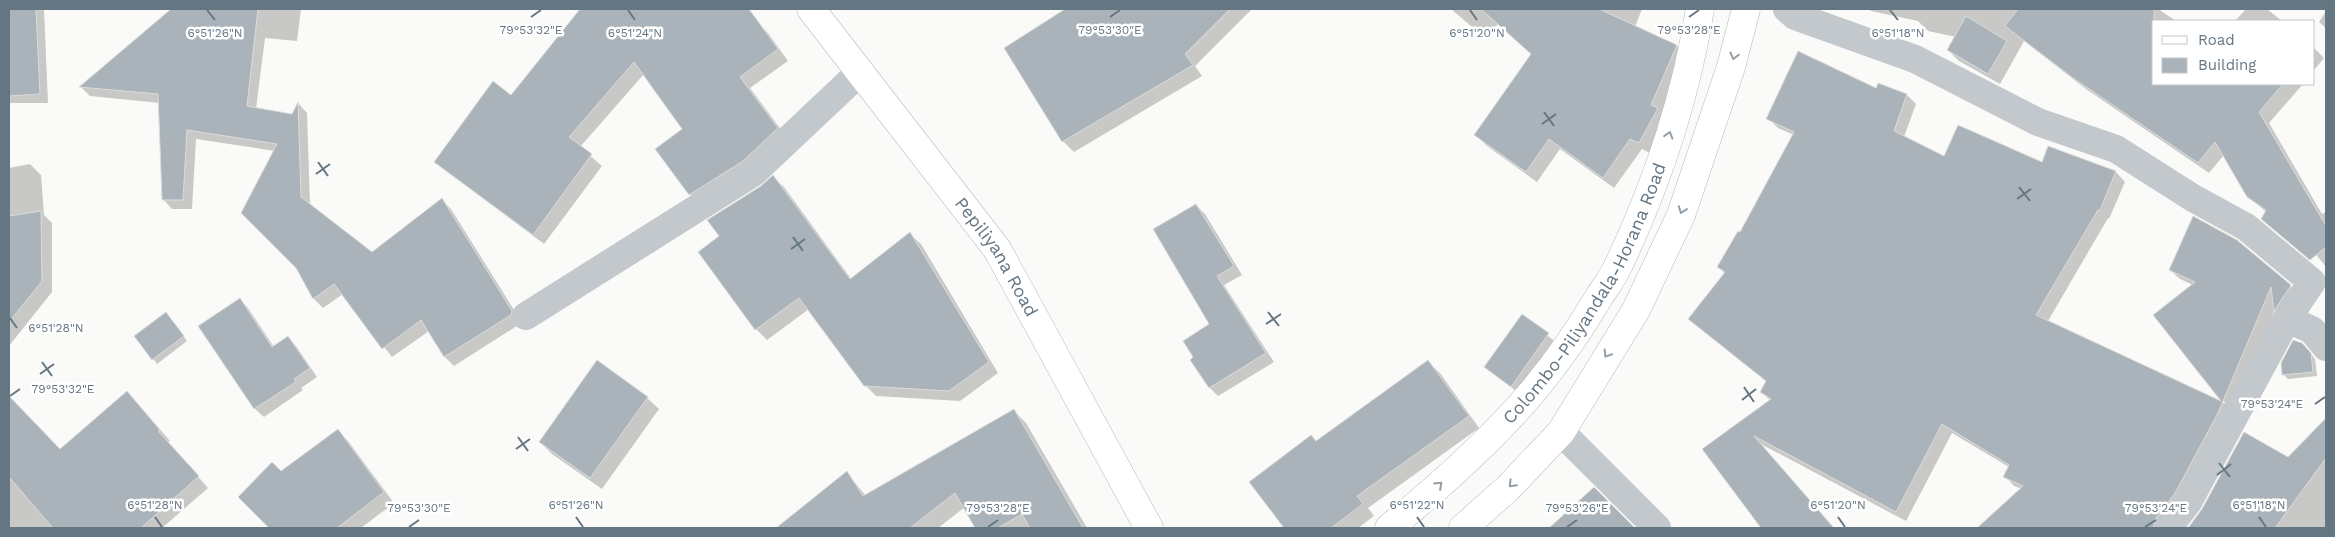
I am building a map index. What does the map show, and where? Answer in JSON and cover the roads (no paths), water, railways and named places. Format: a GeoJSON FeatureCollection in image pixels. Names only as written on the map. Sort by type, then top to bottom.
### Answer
{"type":"FeatureCollection","features":[{"type":"Feature","properties":{"kind":"main road","name":"Pepiliyana Road"},"geometry":{"type":"LineString","coordinates":[[811,9],[997,249],[1145,524]]}},
{"type":"Feature","properties":{"kind":"main road","name":"Colombo-Piliyandala-Horana Road"},"geometry":{"type":"LineString","coordinates":[[1389,528],[1428,496],[1488,439],[1534,390],[1577,334],[1619,266],[1657,172],[1692,60],[1700,9]]}},
{"type":"Feature","properties":{"kind":"main road"},"geometry":{"type":"LineString","coordinates":[[1463,528],[1508,488],[1561,432],[1636,310],[1681,215],[1731,67],[1746,9]]}},
{"type":"Feature","properties":{"kind":"street"},"geometry":{"type":"LineString","coordinates":[[1787,9],[1795,16],[1915,59],[2038,122],[2116,148],[2193,198],[2246,227],[2312,282],[2287,320],[2188,502],[2168,528]]}},
{"type":"Feature","properties":{"kind":"street"},"geometry":{"type":"LineString","coordinates":[[526,316],[752,173],[860,72]]}},
{"type":"Feature","properties":{"kind":"street"},"geometry":{"type":"LineString","coordinates":[[2287,320],[2312,330],[2326,347]]}},
{"type":"Feature","properties":{"kind":"street"},"geometry":{"type":"LineString","coordinates":[[1561,432],[1657,528]]}}]}
